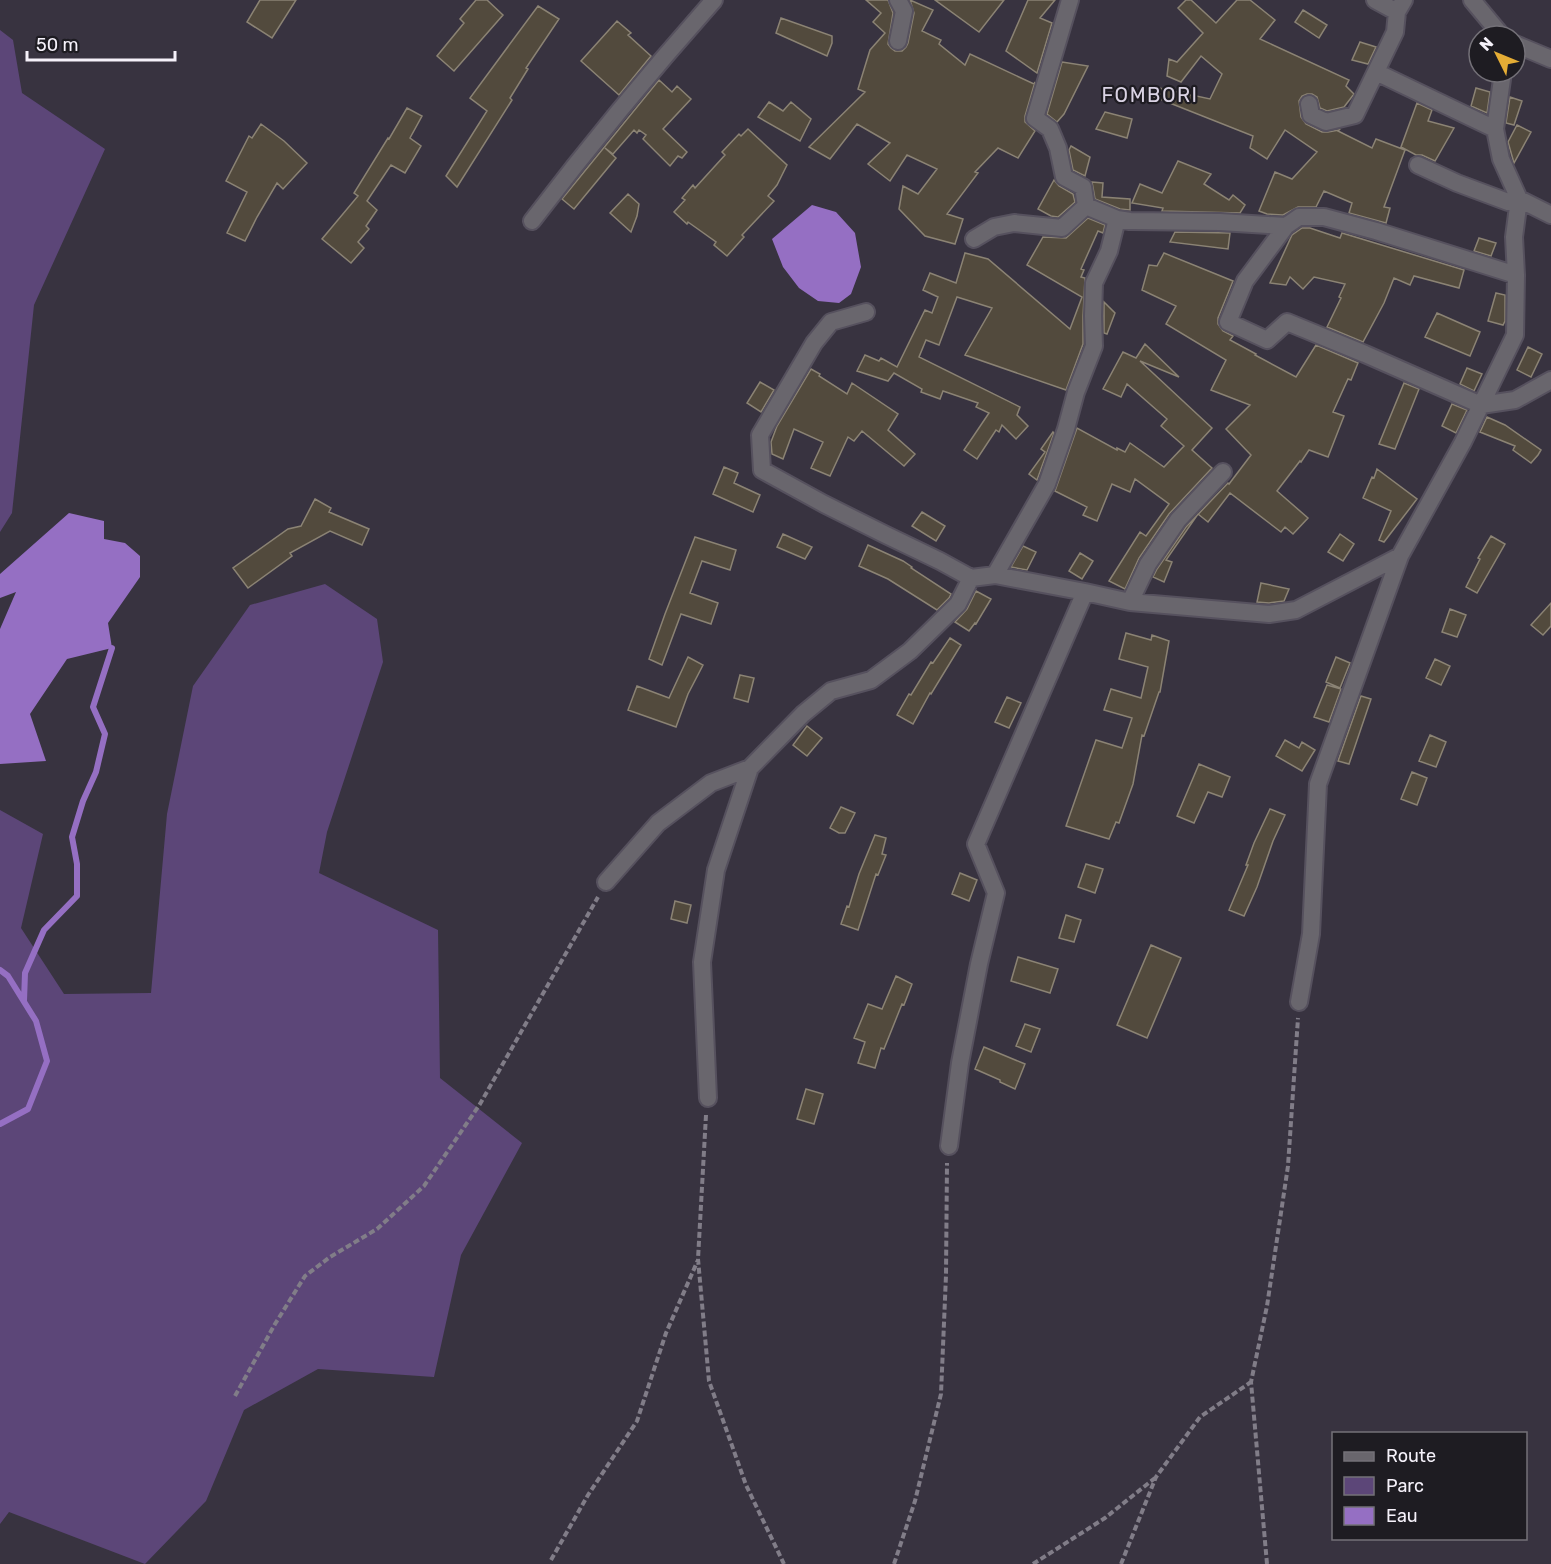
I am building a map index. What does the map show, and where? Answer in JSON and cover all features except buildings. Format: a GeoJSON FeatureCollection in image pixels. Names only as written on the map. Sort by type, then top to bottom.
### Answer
{"type":"FeatureCollection","features":[{"type":"Feature","properties":{"kind":"street"},"geometry":{"type":"LineString","coordinates":[[532,221],[591,145],[714,0]]}},
{"type":"Feature","properties":{"kind":"street"},"geometry":{"type":"LineString","coordinates":[[898,0],[904,11],[898,40]]}},
{"type":"Feature","properties":{"kind":"street"},"geometry":{"type":"LineString","coordinates":[[1070,0],[1035,118],[1050,129],[1058,148],[1064,177],[1083,187],[1086,206]]}},
{"type":"Feature","properties":{"kind":"street"},"geometry":{"type":"LineString","coordinates":[[1309,104],[1311,115],[1326,122],[1355,115],[1395,32],[1401,6],[1375,0]]}},
{"type":"Feature","properties":{"kind":"street"},"geometry":{"type":"LineString","coordinates":[[1472,0],[1492,24]]}},
{"type":"Feature","properties":{"kind":"street"},"geometry":{"type":"LineString","coordinates":[[1527,49],[1551,59]]}},
{"type":"Feature","properties":{"kind":"street"},"geometry":{"type":"LineString","coordinates":[[1376,72],[1495,129]]}},
{"type":"Feature","properties":{"kind":"street"},"geometry":{"type":"LineString","coordinates":[[1299,1002],[1311,934],[1318,784],[1400,556],[1463,442],[1515,335],[1514,237],[1519,199],[1501,159],[1495,129],[1501,84]]}},
{"type":"Feature","properties":{"kind":"street"},"geometry":{"type":"LineString","coordinates":[[1418,165],[1457,183],[1508,202],[1519,199],[1551,215]]}},
{"type":"Feature","properties":{"kind":"street"},"geometry":{"type":"LineString","coordinates":[[1086,206],[1117,219],[1286,226]]}},
{"type":"Feature","properties":{"kind":"street"},"geometry":{"type":"LineString","coordinates":[[974,239],[994,227],[1014,223],[1062,228],[1086,206]]}},
{"type":"Feature","properties":{"kind":"street"},"geometry":{"type":"LineString","coordinates":[[1516,275],[1324,217],[1299,217],[1286,226],[1245,281],[1228,322],[1267,340],[1287,322],[1481,405],[1515,400],[1551,380]]}},
{"type":"Feature","properties":{"kind":"street"},"geometry":{"type":"LineString","coordinates":[[995,575],[1047,484],[1066,429],[1076,392],[1094,346],[1094,283],[1109,251],[1117,219]]}},
{"type":"Feature","properties":{"kind":"street"},"geometry":{"type":"LineString","coordinates":[[866,312],[831,322],[814,343],[760,435],[762,470],[971,578],[995,575],[1130,603],[1269,615],[1296,610],[1400,556]]}},
{"type":"Feature","properties":{"kind":"street"},"geometry":{"type":"LineString","coordinates":[[1130,603],[1148,564],[1178,520],[1223,472]]}},
{"type":"Feature","properties":{"kind":"street"},"geometry":{"type":"LineString","coordinates":[[606,882],[658,824],[711,783],[750,768],[803,714],[831,691],[871,680],[910,651],[958,604],[971,578]]}},
{"type":"Feature","properties":{"kind":"street"},"geometry":{"type":"LineString","coordinates":[[948,1146],[976,975],[996,893],[976,844],[1084,592]]}},
{"type":"Feature","properties":{"kind":"street"},"geometry":{"type":"LineString","coordinates":[[708,1098],[702,962],[716,870],[750,768]]}},
{"type":"Feature","properties":{"kind":"path"},"geometry":{"type":"LineString","coordinates":[[235,1396],[305,1276],[330,1257],[376,1229],[424,1186],[480,1104],[546,986],[587,920],[606,882]]}},
{"type":"Feature","properties":{"kind":"path"},"geometry":{"type":"LineString","coordinates":[[1267,1564],[1251,1382],[1267,1306],[1288,1166],[1299,1002]]}},
{"type":"Feature","properties":{"kind":"path"},"geometry":{"type":"LineString","coordinates":[[708,1098],[698,1259],[709,1381],[746,1485],[784,1564]]}},
{"type":"Feature","properties":{"kind":"path"},"geometry":{"type":"LineString","coordinates":[[894,1564],[915,1501],[941,1394],[948,1146]]}},
{"type":"Feature","properties":{"kind":"path"},"geometry":{"type":"LineString","coordinates":[[551,1560],[588,1495],[637,1421],[666,1333],[698,1259]]}},
{"type":"Feature","properties":{"kind":"path"},"geometry":{"type":"LineString","coordinates":[[1033,1564],[1105,1518],[1156,1477],[1200,1418],[1251,1382]]}},
{"type":"Feature","properties":{"kind":"path"},"geometry":{"type":"LineString","coordinates":[[1121,1564],[1156,1477]]}},
{"type":"Feature","properties":{"kind":"green space"},"geometry":{"type":"Polygon","coordinates":[[[0,30],[13,40],[22,93],[105,149],[34,305],[12,513],[0,532],[0,30]]]}},
{"type":"Feature","properties":{"kind":"green space"},"geometry":{"type":"Polygon","coordinates":[[[325,584],[377,619],[383,662],[327,832],[319,873],[438,930],[440,1078],[522,1143],[461,1255],[434,1377],[318,1369],[244,1410],[206,1501],[145,1564],[9,1512],[0,1524],[0,810],[43,834],[21,928],[64,994],[151,993],[167,814],[193,686],[250,605],[325,584]]]}},
{"type":"Feature","properties":{"kind":"water"},"geometry":{"type":"Polygon","coordinates":[[[812,205],[836,212],[855,233],[861,267],[851,294],[839,303],[818,301],[799,288],[783,267],[772,239],[812,205]]]}},
{"type":"Feature","properties":{"kind":"water"},"geometry":{"type":"Polygon","coordinates":[[[69,513],[104,521],[104,539],[125,543],[140,556],[140,577],[108,623],[112,648],[67,659],[30,714],[46,761],[0,764],[0,629],[16,592],[0,598],[0,574],[69,513]]]}},
{"type":"Feature","properties":{"kind":"waterway"},"geometry":{"type":"LineString","coordinates":[[24,1001],[25,973],[44,930],[77,896],[77,864],[72,837],[83,801],[96,772],[105,734],[93,707],[112,648]]}},
{"type":"Feature","properties":{"kind":"waterway"},"geometry":{"type":"LineString","coordinates":[[0,970],[8,976],[36,1021],[47,1061],[28,1109],[0,1124]]}},
{"type":"Feature","properties":{"kind":"district","name":"FOMBORI"},"geometry":{"type":"Point","coordinates":[1150,95]}}]}
